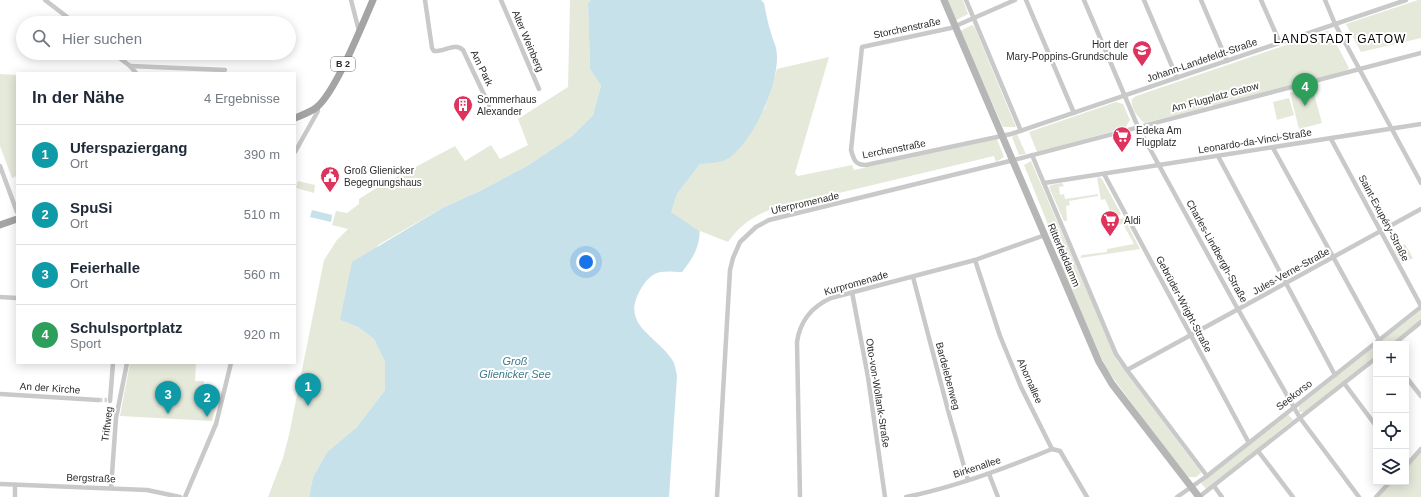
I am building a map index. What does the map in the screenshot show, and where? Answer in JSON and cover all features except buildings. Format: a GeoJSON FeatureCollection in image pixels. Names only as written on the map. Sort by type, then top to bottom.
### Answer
{"type":"FeatureCollection","features":[{"type":"Feature","properties":{"kind":"main road","name":"B 2"},"geometry":{"type":"LineString","coordinates":[[296,117],[316,107],[328,93],[373,0]]}},
{"type":"Feature","properties":{"kind":"main road","name":"Ritterfelddamm"},"geometry":{"type":"LineString","coordinates":[[944,0],[1104,372],[1199,497]]}},
{"type":"Feature","properties":{"kind":"main road"},"geometry":{"type":"LineString","coordinates":[[0,225],[16,219]]}},
{"type":"Feature","properties":{"kind":"street"},"geometry":{"type":"LineString","coordinates":[[45,0],[66,16]]}},
{"type":"Feature","properties":{"kind":"street"},"geometry":{"type":"LineString","coordinates":[[351,0],[359,31]]}},
{"type":"Feature","properties":{"kind":"street","name":"Am Park"},"geometry":{"type":"LineString","coordinates":[[425,0],[432,48],[434,51],[438,51],[459,46],[463,50],[489,105]]}},
{"type":"Feature","properties":{"kind":"street","name":"Alter Weinberg"},"geometry":{"type":"LineString","coordinates":[[501,0],[539,89]]}},
{"type":"Feature","properties":{"kind":"street"},"geometry":{"type":"LineString","coordinates":[[966,0],[1021,131]]}},
{"type":"Feature","properties":{"kind":"street","name":"Storchenstraße"},"geometry":{"type":"LineString","coordinates":[[862,47],[955,26],[1015,0]]}},
{"type":"Feature","properties":{"kind":"street"},"geometry":{"type":"LineString","coordinates":[[1026,0],[1074,113]]}},
{"type":"Feature","properties":{"kind":"street","name":"Charles-Lindbergh-Straße"},"geometry":{"type":"LineString","coordinates":[[1084,0],[1138,127],[1238,310],[1300,418],[1359,497]]}},
{"type":"Feature","properties":{"kind":"street"},"geometry":{"type":"LineString","coordinates":[[1144,0],[1177,78]]}},
{"type":"Feature","properties":{"kind":"street"},"geometry":{"type":"LineString","coordinates":[[1201,0],[1227,61]]}},
{"type":"Feature","properties":{"kind":"street"},"geometry":{"type":"LineString","coordinates":[[1261,0],[1280,43]]}},
{"type":"Feature","properties":{"kind":"street"},"geometry":{"type":"LineString","coordinates":[[1325,0],[1335,24],[1421,183]]}},
{"type":"Feature","properties":{"kind":"street"},"geometry":{"type":"LineString","coordinates":[[1389,0],[1391,5]]}},
{"type":"Feature","properties":{"kind":"street","name":"Johann-Landefeldt-Straße"},"geometry":{"type":"LineString","coordinates":[[1003,136],[1406,0]]}},
{"type":"Feature","properties":{"kind":"street","name":"Lerchenstraße"},"geometry":{"type":"LineString","coordinates":[[862,47],[851,150],[855,162],[859,165],[866,165],[1003,136]]}},
{"type":"Feature","properties":{"kind":"street","name":"Am Flugplatz Gatow"},"geometry":{"type":"LineString","coordinates":[[1014,160],[1421,52]]}},
{"type":"Feature","properties":{"kind":"street"},"geometry":{"type":"LineString","coordinates":[[123,60],[135,72]]}},
{"type":"Feature","properties":{"kind":"street"},"geometry":{"type":"LineString","coordinates":[[130,66],[225,70]]}},
{"type":"Feature","properties":{"kind":"street"},"geometry":{"type":"LineString","coordinates":[[296,150],[318,111],[316,107]]}},
{"type":"Feature","properties":{"kind":"street","name":"Leonardo-da-Vinci-Straße"},"geometry":{"type":"LineString","coordinates":[[1044,183],[1421,124]]}},
{"type":"Feature","properties":{"kind":"street","name":"Saint-Exupéry-Straße"},"geometry":{"type":"LineString","coordinates":[[1331,138],[1421,306]]}},
{"type":"Feature","properties":{"kind":"street"},"geometry":{"type":"LineString","coordinates":[[1273,148],[1379,340]]}},
{"type":"Feature","properties":{"kind":"street","name":"Ritterfelddamm"},"geometry":{"type":"LineString","coordinates":[[1032,155],[1116,354],[1206,476]]}},
{"type":"Feature","properties":{"kind":"street"},"geometry":{"type":"LineString","coordinates":[[1218,156],[1335,375]]}},
{"type":"Feature","properties":{"kind":"street","name":"Uferpromenade"},"geometry":{"type":"LineString","coordinates":[[717,497],[730,270],[732,258],[740,242],[756,227],[777,218],[882,194],[1014,160]]}},
{"type":"Feature","properties":{"kind":"street"},"geometry":{"type":"LineString","coordinates":[[0,166],[16,209]]}},
{"type":"Feature","properties":{"kind":"street","name":"Gebrüder-Wright-Straße"},"geometry":{"type":"LineString","coordinates":[[1104,174],[1249,443]]}},
{"type":"Feature","properties":{"kind":"street","name":"Jules-Verne-Straße"},"geometry":{"type":"LineString","coordinates":[[1127,370],[1421,209]]}},
{"type":"Feature","properties":{"kind":"street","name":"Kurpromenade"},"geometry":{"type":"LineString","coordinates":[[800,497],[797,353],[798,334],[807,315],[818,305],[831,298],[975,260],[1045,235]]}},
{"type":"Feature","properties":{"kind":"street","name":"Ahornallee"},"geometry":{"type":"LineString","coordinates":[[975,260],[1000,336],[1021,387],[1052,449],[1060,451],[1087,497]]}},
{"type":"Feature","properties":{"kind":"street","name":"Bardelebenweg"},"geometry":{"type":"LineString","coordinates":[[913,277],[968,480]]}},
{"type":"Feature","properties":{"kind":"street","name":"Otto-von-Wollank-Straße"},"geometry":{"type":"LineString","coordinates":[[852,292],[868,377],[885,497]]}},
{"type":"Feature","properties":{"kind":"street"},"geometry":{"type":"LineString","coordinates":[[0,297],[16,298]]}},
{"type":"Feature","properties":{"kind":"street","name":"Seekorso"},"geometry":{"type":"LineString","coordinates":[[1177,497],[1249,443],[1421,306]]}},
{"type":"Feature","properties":{"kind":"street"},"geometry":{"type":"LineString","coordinates":[[1398,341],[1421,322]]}},
{"type":"Feature","properties":{"kind":"street"},"geometry":{"type":"LineString","coordinates":[[1199,497],[1373,360]]}},
{"type":"Feature","properties":{"kind":"street"},"geometry":{"type":"LineString","coordinates":[[113,364],[108,401],[119,401]]}},
{"type":"Feature","properties":{"kind":"street","name":"Triftweg"},"geometry":{"type":"LineString","coordinates":[[111,488],[116,418],[127,364]]}},
{"type":"Feature","properties":{"kind":"street"},"geometry":{"type":"LineString","coordinates":[[185,497],[216,424],[231,364]]}},
{"type":"Feature","properties":{"kind":"street"},"geometry":{"type":"LineString","coordinates":[[1409,381],[1421,396]]}},
{"type":"Feature","properties":{"kind":"street"},"geometry":{"type":"LineString","coordinates":[[1344,383],[1373,422]]}},
{"type":"Feature","properties":{"kind":"street","name":"An der Kirche"},"geometry":{"type":"LineString","coordinates":[[0,394],[98,400]]}},
{"type":"Feature","properties":{"kind":"street","name":"Birkenallee"},"geometry":{"type":"LineString","coordinates":[[906,497],[928,495],[989,474],[1052,449]]}},
{"type":"Feature","properties":{"kind":"street"},"geometry":{"type":"LineString","coordinates":[[1409,462],[1421,450]]}},
{"type":"Feature","properties":{"kind":"street"},"geometry":{"type":"LineString","coordinates":[[1258,451],[1293,497]]}},
{"type":"Feature","properties":{"kind":"street"},"geometry":{"type":"LineString","coordinates":[[989,474],[998,497]]}},
{"type":"Feature","properties":{"kind":"street","name":"Bergstraße"},"geometry":{"type":"LineString","coordinates":[[0,484],[147,490],[180,497]]}},
{"type":"Feature","properties":{"kind":"street"},"geometry":{"type":"LineString","coordinates":[[15,485],[15,497]]}},
{"type":"Feature","properties":{"kind":"street"},"geometry":{"type":"LineString","coordinates":[[1376,497],[1387,485]]}},
{"type":"Feature","properties":{"kind":"street"},"geometry":{"type":"LineString","coordinates":[[1214,486],[1222,497]]}},
{"type":"Feature","properties":{"kind":"shaded area"},"geometry":{"type":"Polygon","coordinates":[[[570,0],[591,0],[588,3],[590,69],[601,86],[593,115],[572,136],[527,166],[480,191],[444,207],[378,245],[340,320],[358,327],[374,339],[385,362],[385,390],[357,427],[327,452],[313,477],[309,497],[268,497],[283,458],[289,435],[324,260],[337,240],[348,229],[332,225],[336,211],[347,213],[359,204],[359,199],[378,187],[455,146],[465,161],[491,145],[500,159],[528,145],[518,119],[568,87],[570,0]]]}},
{"type":"Feature","properties":{"kind":"shaded area"},"geometry":{"type":"Polygon","coordinates":[[[947,0],[963,0],[968,14],[956,20],[947,0]]]}},
{"type":"Feature","properties":{"kind":"shaded area"},"geometry":{"type":"Polygon","coordinates":[[[1421,0],[1421,38],[1361,52],[1346,24],[1421,0]]]}},
{"type":"Feature","properties":{"kind":"shaded area"},"geometry":{"type":"Polygon","coordinates":[[[972,25],[975,28],[1016,127],[1003,127],[960,31],[972,25]]]}},
{"type":"Feature","properties":{"kind":"shaded area"},"geometry":{"type":"Polygon","coordinates":[[[1327,31],[1330,32],[1349,68],[1347,70],[1145,123],[1137,116],[1133,109],[1132,99],[1136,96],[1327,31]]]}},
{"type":"Feature","properties":{"kind":"shaded area"},"geometry":{"type":"Polygon","coordinates":[[[829,57],[795,173],[798,176],[852,165],[854,170],[997,139],[1004,157],[996,162],[994,156],[772,209],[747,222],[728,242],[700,231],[698,243],[694,253],[682,272],[665,211],[673,205],[677,194],[700,164],[727,159],[765,108],[777,69],[829,57]]]}},
{"type":"Feature","properties":{"kind":"shaded area"},"geometry":{"type":"Polygon","coordinates":[[[0,74],[16,75],[16,176],[12,178],[0,146],[0,74]]]}},
{"type":"Feature","properties":{"kind":"shaded area"},"geometry":{"type":"Polygon","coordinates":[[[1312,87],[1322,123],[1299,129],[1290,93],[1312,87]]]}},
{"type":"Feature","properties":{"kind":"shaded area"},"geometry":{"type":"Polygon","coordinates":[[[1289,98],[1294,115],[1277,120],[1273,102],[1289,98]]]}},
{"type":"Feature","properties":{"kind":"shaded area"},"geometry":{"type":"Polygon","coordinates":[[[1116,102],[1123,104],[1130,120],[1125,128],[1037,152],[1029,132],[1116,102]]]}},
{"type":"Feature","properties":{"kind":"shaded area"},"geometry":{"type":"Polygon","coordinates":[[[1017,134],[1026,154],[1019,155],[1012,137],[1017,134]]]}},
{"type":"Feature","properties":{"kind":"shaded area"},"geometry":{"type":"Polygon","coordinates":[[[1031,161],[1117,360],[1200,471],[1201,473],[1196,477],[1188,477],[1162,445],[1106,368],[1058,260],[1061,257],[1024,165],[1031,161]]]}},
{"type":"Feature","properties":{"kind":"shaded area"},"geometry":{"type":"Polygon","coordinates":[[[1099,177],[1102,179],[1121,214],[1113,217],[1105,199],[1101,200],[1097,178],[1099,177]]]}},
{"type":"Feature","properties":{"kind":"shaded area"},"geometry":{"type":"Polygon","coordinates":[[[298,181],[315,185],[314,193],[296,188],[298,181]]]}},
{"type":"Feature","properties":{"kind":"shaded area"},"geometry":{"type":"Polygon","coordinates":[[[1062,183],[1064,186],[1059,187],[1060,195],[1064,194],[1065,199],[1098,194],[1098,196],[1069,201],[1070,205],[1066,206],[1067,221],[1064,221],[1049,187],[1051,185],[1062,183]]]}},
{"type":"Feature","properties":{"kind":"shaded area"},"geometry":{"type":"Polygon","coordinates":[[[1124,218],[1140,249],[1080,258],[1082,255],[1107,252],[1107,249],[1134,244],[1123,224],[1116,225],[1115,220],[1124,218]]]}},
{"type":"Feature","properties":{"kind":"shaded area"},"geometry":{"type":"Polygon","coordinates":[[[1405,244],[1413,258],[1402,264],[1394,250],[1405,244]]]}},
{"type":"Feature","properties":{"kind":"shaded area"},"geometry":{"type":"Polygon","coordinates":[[[1421,310],[1421,320],[1394,341],[1381,341],[1421,310]]]}},
{"type":"Feature","properties":{"kind":"shaded area"},"geometry":{"type":"Polygon","coordinates":[[[1373,347],[1373,357],[1304,412],[1299,412],[1299,406],[1373,347]]]}},
{"type":"Feature","properties":{"kind":"shaded area"},"geometry":{"type":"Polygon","coordinates":[[[130,364],[196,364],[195,381],[204,381],[203,390],[220,393],[212,421],[120,416],[130,364]]]}},
{"type":"Feature","properties":{"kind":"shaded area"},"geometry":{"type":"Polygon","coordinates":[[[1288,414],[1293,420],[1206,489],[1201,483],[1288,414]]]}},
{"type":"Feature","properties":{"kind":"shaded area"},"geometry":{"type":"Polygon","coordinates":[[[1421,452],[1421,497],[1379,497],[1390,485],[1409,485],[1409,465],[1421,452]]]}},
{"type":"Feature","properties":{"kind":"water","name":"Groß Glienicker See"},"geometry":{"type":"Polygon","coordinates":[[[591,0],[761,0],[764,3],[771,35],[776,48],[777,60],[775,75],[770,92],[764,109],[747,139],[737,151],[727,159],[718,162],[700,164],[677,194],[671,212],[699,231],[697,248],[692,258],[682,272],[659,272],[650,277],[642,287],[636,300],[634,311],[637,320],[642,328],[673,361],[677,376],[669,497],[309,497],[313,477],[327,452],[357,427],[385,390],[385,362],[374,339],[358,327],[340,320],[352,262],[444,207],[480,191],[527,166],[572,136],[593,115],[601,86],[590,69],[588,3],[591,0]]]}},
{"type":"Feature","properties":{"kind":"water"},"geometry":{"type":"Polygon","coordinates":[[[312,210],[332,215],[331,222],[310,217],[312,210]]]}},
{"type":"Feature","properties":{"kind":"tunnel"},"geometry":{"type":"LineString","coordinates":[[98,400],[107,400]]}},
{"type":"Feature","properties":{"kind":"place","name":"Hort der Mary-Poppins-Grundschule"},"geometry":{"type":"Point","coordinates":[1142,67]}},
{"type":"Feature","properties":{"kind":"place","name":"Schulsportplatz"},"geometry":{"type":"Point","coordinates":[1305,106]}},
{"type":"Feature","properties":{"kind":"place","name":"Sommerhaus Alexander"},"geometry":{"type":"Point","coordinates":[463,122]}},
{"type":"Feature","properties":{"kind":"place","name":"Edeka Am Flugplatz"},"geometry":{"type":"Point","coordinates":[1122,153]}},
{"type":"Feature","properties":{"kind":"place","name":"Groß Glienicker Begegnungshaus"},"geometry":{"type":"Point","coordinates":[330,193]}},
{"type":"Feature","properties":{"kind":"place","name":"Aldi"},"geometry":{"type":"Point","coordinates":[1110,237]}},
{"type":"Feature","properties":{"kind":"place","name":"Uferspaziergang"},"geometry":{"type":"Point","coordinates":[308,406]}},
{"type":"Feature","properties":{"kind":"place","name":"Feierhalle"},"geometry":{"type":"Point","coordinates":[168,414]}},
{"type":"Feature","properties":{"kind":"place","name":"SpuSi"},"geometry":{"type":"Point","coordinates":[207,417]}},
{"type":"Feature","properties":{"kind":"district","name":"LANDSTADT GATOW"},"geometry":{"type":"Point","coordinates":[1340,39]}}]}
